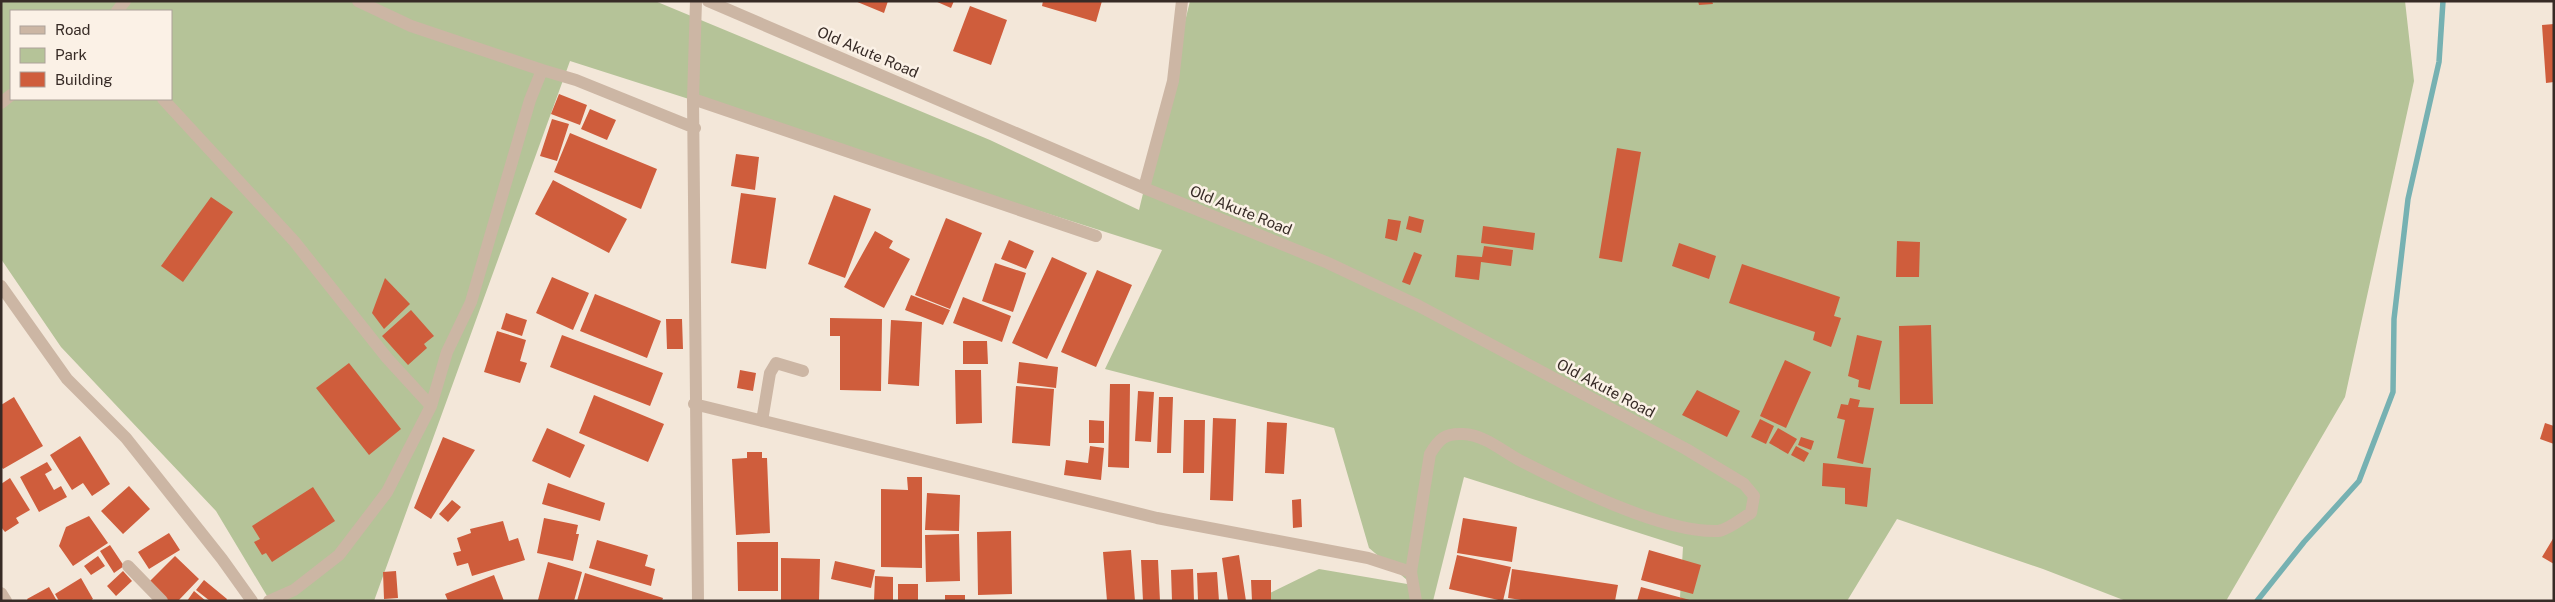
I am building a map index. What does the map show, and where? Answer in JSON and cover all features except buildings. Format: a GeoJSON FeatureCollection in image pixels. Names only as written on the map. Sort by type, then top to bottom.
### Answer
{"type":"FeatureCollection","features":[{"type":"Feature","properties":{"kind":"street"},"geometry":{"type":"LineString","coordinates":[[358,1],[411,26],[576,80],[695,128]]}},
{"type":"Feature","properties":{"kind":"street"},"geometry":{"type":"LineString","coordinates":[[696,1],[693,99],[695,128],[694,404],[698,601]]}},
{"type":"Feature","properties":{"kind":"street","name":"Old Akute Road"},"geometry":{"type":"LineString","coordinates":[[708,1],[1144,188],[1328,263],[1419,306],[1686,449],[1744,484],[1754,496],[1751,513],[1720,531],[1687,528],[1636,512],[1562,482],[1484,439],[1465,434],[1448,434],[1438,441],[1430,454],[1411,572]]}},
{"type":"Feature","properties":{"kind":"street"},"geometry":{"type":"LineString","coordinates":[[1144,188],[1173,81],[1182,1]]}},
{"type":"Feature","properties":{"kind":"street"},"geometry":{"type":"LineString","coordinates":[[269,601],[294,590],[338,555],[387,492],[431,406],[447,352],[471,302],[530,100],[542,70]]}},
{"type":"Feature","properties":{"kind":"street"},"geometry":{"type":"LineString","coordinates":[[693,99],[1096,236]]}},
{"type":"Feature","properties":{"kind":"street"},"geometry":{"type":"LineString","coordinates":[[164,100],[294,241],[387,358],[431,406]]}},
{"type":"Feature","properties":{"kind":"street"},"geometry":{"type":"LineString","coordinates":[[1,286],[67,379],[126,438],[222,559],[252,601]]}},
{"type":"Feature","properties":{"kind":"street"},"geometry":{"type":"LineString","coordinates":[[762,421],[770,373],[776,363],[802,371]]}},
{"type":"Feature","properties":{"kind":"street"},"geometry":{"type":"LineString","coordinates":[[694,404],[1157,518],[1368,558],[1411,572],[1416,601]]}},
{"type":"Feature","properties":{"kind":"street"},"geometry":{"type":"LineString","coordinates":[[128,566],[162,601]]}},
{"type":"Feature","properties":{"kind":"street"},"geometry":{"type":"LineString","coordinates":[[1,593],[6,601]]}},
{"type":"Feature","properties":{"kind":"green space"},"geometry":{"type":"Polygon","coordinates":[[[1,1],[655,1],[990,140],[1139,210],[1190,1],[2405,1],[2414,81],[2345,397],[2226,601],[2126,601],[2043,569],[1897,519],[1847,601],[1686,601],[1680,597],[1683,547],[1464,477],[1433,601],[1254,601],[1319,569],[1413,585],[1369,548],[1334,428],[1105,369],[1162,250],[570,61],[374,601],[270,601],[216,511],[61,347],[1,259],[1,1]]]}},
{"type":"Feature","properties":{"kind":"waterway"},"geometry":{"type":"LineString","coordinates":[[2257,601],[2304,542],[2359,481],[2393,392],[2394,319],[2408,199],[2439,62],[2443,1]]}}]}
